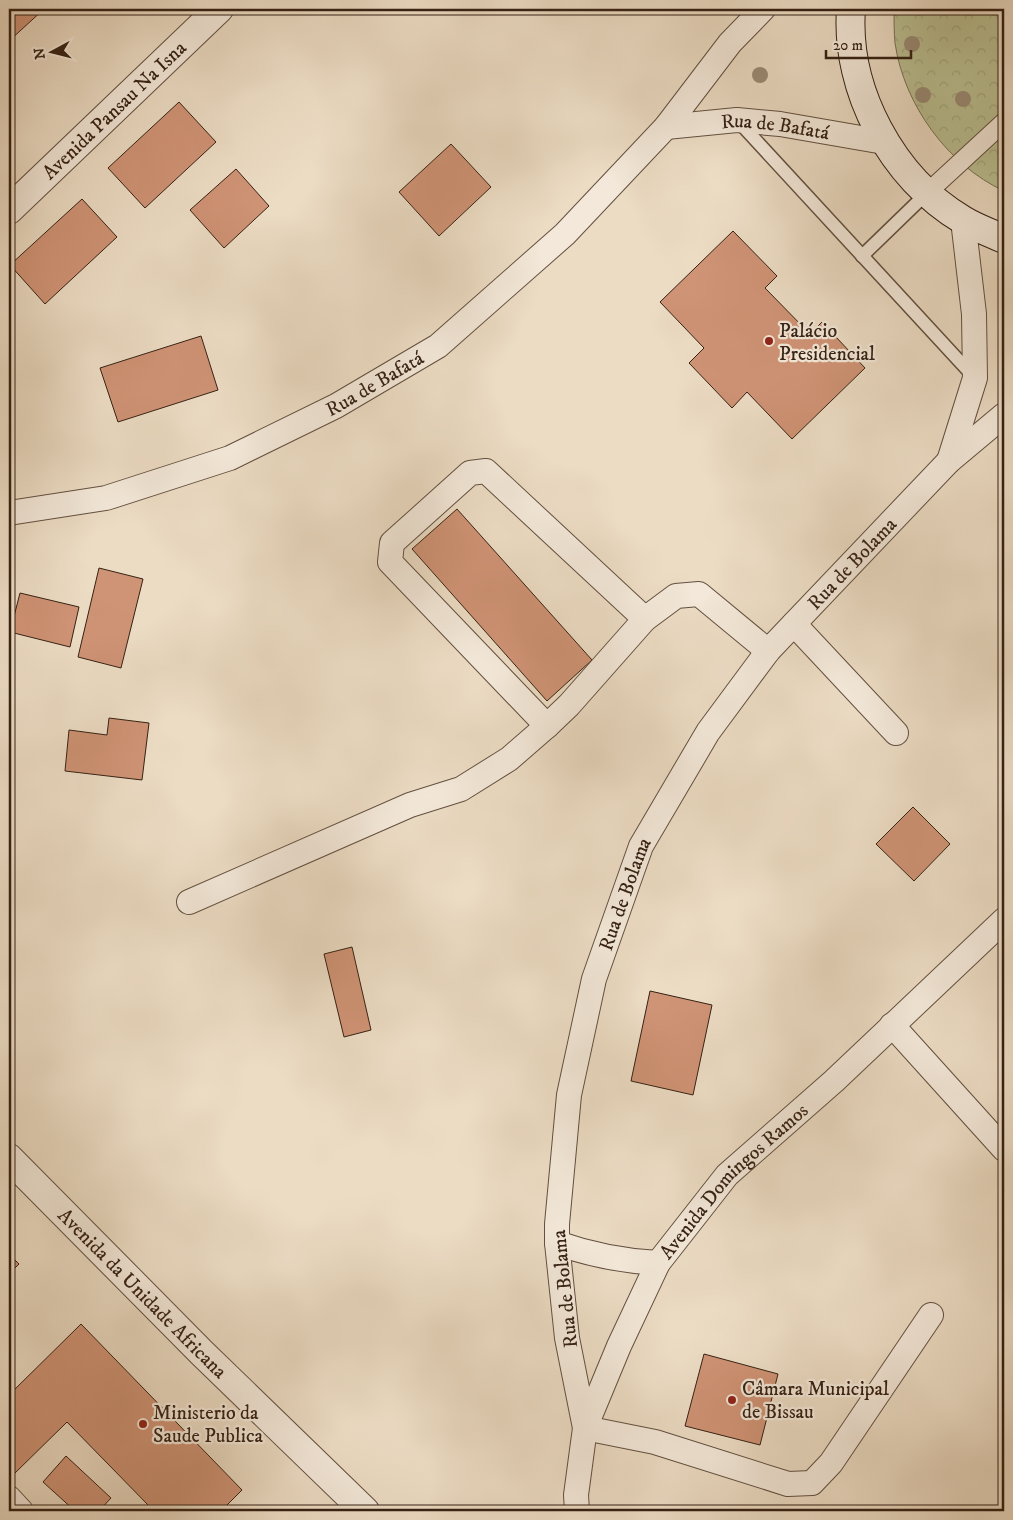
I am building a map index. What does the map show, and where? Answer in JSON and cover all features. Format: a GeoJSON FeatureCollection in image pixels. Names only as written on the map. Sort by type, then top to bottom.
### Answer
{"type":"FeatureCollection","features":[{"type":"Feature","properties":{"kind":"street","name":"Avenida Pansau Na Isna"},"geometry":{"type":"LineString","coordinates":[[9,210],[220,9]]}},
{"type":"Feature","properties":{"kind":"street","name":"Rua de Bafatá"},"geometry":{"type":"LineString","coordinates":[[9,513],[106,498],[230,458],[336,406],[438,346],[565,234],[666,127],[730,43],[763,9]]}},
{"type":"Feature","properties":{"kind":"street"},"geometry":{"type":"LineString","coordinates":[[851,9],[850,23],[854,64],[866,105],[884,142],[927,193],[963,220],[1004,239]]}},
{"type":"Feature","properties":{"kind":"street","name":"Rua de Bafatá"},"geometry":{"type":"LineString","coordinates":[[666,127],[737,120],[780,124],[884,142]]}},
{"type":"Feature","properties":{"kind":"street"},"geometry":{"type":"LineString","coordinates":[[927,193],[1004,122]]}},
{"type":"Feature","properties":{"kind":"street","name":"Rua de Bolama"},"geometry":{"type":"LineString","coordinates":[[949,461],[976,378],[974,314],[963,220]]}},
{"type":"Feature","properties":{"kind":"street","name":"Rua de Bolama"},"geometry":{"type":"LineString","coordinates":[[585,1428],[567,1338],[557,1243],[557,1224],[569,1095],[594,979],[641,846],[708,732],[768,651],[949,461],[1004,415]]}},
{"type":"Feature","properties":{"kind":"street"},"geometry":{"type":"LineString","coordinates":[[547,726],[390,562],[392,543],[470,473],[486,471],[645,619]]}},
{"type":"Feature","properties":{"kind":"street"},"geometry":{"type":"LineString","coordinates":[[189,902],[410,805],[461,789],[509,759],[569,705],[645,619],[676,596],[698,594],[768,651]]}},
{"type":"Feature","properties":{"kind":"street"},"geometry":{"type":"LineString","coordinates":[[794,624],[896,733]]}},
{"type":"Feature","properties":{"kind":"street","name":"Avenida Domingos Ramos"},"geometry":{"type":"LineString","coordinates":[[571,1506],[585,1428],[619,1346],[658,1263],[727,1175],[834,1081],[1004,920]]}},
{"type":"Feature","properties":{"kind":"street"},"geometry":{"type":"LineString","coordinates":[[892,1025],[1004,1149]]}},
{"type":"Feature","properties":{"kind":"street","name":"Avenida da Unidade Africana"},"geometry":{"type":"LineString","coordinates":[[9,1158],[202,1353],[365,1511]]}},
{"type":"Feature","properties":{"kind":"street"},"geometry":{"type":"LineString","coordinates":[[557,1243],[586,1253],[621,1261],[658,1263]]}},
{"type":"Feature","properties":{"kind":"street"},"geometry":{"type":"LineString","coordinates":[[585,1428],[656,1442],[788,1484],[812,1484],[831,1463],[931,1314]]}},
{"type":"Feature","properties":{"kind":"street"},"geometry":{"type":"LineString","coordinates":[[9,1498],[21,1511]]}},
{"type":"Feature","properties":{"kind":"lane"},"geometry":{"type":"LineString","coordinates":[[737,120],[976,378]]}},
{"type":"Feature","properties":{"kind":"lane"},"geometry":{"type":"LineString","coordinates":[[862,256],[927,193]]}},
{"type":"Feature","properties":{"kind":"green space"},"geometry":{"type":"Polygon","coordinates":[[[894,9],[1004,9],[1004,191],[984,180],[965,166],[947,149],[919,110],[908,89],[900,66],[895,43],[894,9]]]}},
{"type":"Feature","properties":{"kind":"building"},"geometry":{"type":"Polygon","coordinates":[[[9,9],[44,9],[9,41],[9,9]]]}},
{"type":"Feature","properties":{"kind":"building"},"geometry":{"type":"Polygon","coordinates":[[[179,102],[216,142],[145,208],[108,168],[179,102]]]}},
{"type":"Feature","properties":{"kind":"building"},"geometry":{"type":"Polygon","coordinates":[[[451,144],[491,187],[439,236],[399,192],[451,144]]]}},
{"type":"Feature","properties":{"kind":"building"},"geometry":{"type":"Polygon","coordinates":[[[236,169],[269,206],[224,248],[190,210],[236,169]]]}},
{"type":"Feature","properties":{"kind":"building"},"geometry":{"type":"Polygon","coordinates":[[[82,199],[117,237],[45,304],[10,265],[82,199]]]}},
{"type":"Feature","properties":{"kind":"building","name":"Palácio Presidencial"},"geometry":{"type":"Polygon","coordinates":[[[733,231],[777,276],[765,288],[810,334],[822,322],[865,368],[792,439],[747,392],[732,408],[689,363],[704,348],[660,302],[733,231]]]}},
{"type":"Feature","properties":{"kind":"building"},"geometry":{"type":"Polygon","coordinates":[[[201,336],[218,390],[118,422],[100,368],[201,336]]]}},
{"type":"Feature","properties":{"kind":"building"},"geometry":{"type":"Polygon","coordinates":[[[457,509],[592,660],[547,701],[412,549],[457,509]]]}},
{"type":"Feature","properties":{"kind":"building"},"geometry":{"type":"Polygon","coordinates":[[[99,568],[143,579],[121,668],[78,657],[99,568]]]}},
{"type":"Feature","properties":{"kind":"building"},"geometry":{"type":"Polygon","coordinates":[[[20,593],[79,607],[70,647],[10,632],[20,593]]]}},
{"type":"Feature","properties":{"kind":"building"},"geometry":{"type":"Polygon","coordinates":[[[109,718],[149,723],[142,780],[65,771],[69,730],[107,735],[109,718]]]}},
{"type":"Feature","properties":{"kind":"building"},"geometry":{"type":"Polygon","coordinates":[[[913,807],[950,844],[914,881],[876,844],[913,807]]]}},
{"type":"Feature","properties":{"kind":"building"},"geometry":{"type":"Polygon","coordinates":[[[352,947],[371,1030],[344,1037],[324,954],[352,947]]]}},
{"type":"Feature","properties":{"kind":"building"},"geometry":{"type":"Polygon","coordinates":[[[650,991],[712,1005],[693,1095],[631,1081],[650,991]]]}},
{"type":"Feature","properties":{"kind":"building"},"geometry":{"type":"Polygon","coordinates":[[[9,1254],[19,1264],[9,1274],[9,1254]]]}},
{"type":"Feature","properties":{"kind":"building"},"geometry":{"type":"Polygon","coordinates":[[[81,1324],[242,1490],[221,1511],[144,1511],[149,1506],[67,1422],[13,1475],[9,1471],[9,1395],[81,1324]]]}},
{"type":"Feature","properties":{"kind":"building","name":"Câmara Municipal de Bissau"},"geometry":{"type":"Polygon","coordinates":[[[704,1354],[778,1374],[760,1445],[685,1426],[704,1354]]]}},
{"type":"Feature","properties":{"kind":"building"},"geometry":{"type":"Polygon","coordinates":[[[66,1456],[111,1498],[99,1511],[75,1511],[43,1482],[66,1456]]]}},
{"type":"Feature","properties":{"kind":"place","name":"Palácio Presidencial"},"geometry":{"type":"Point","coordinates":[769,341]}},
{"type":"Feature","properties":{"kind":"place","name":"Câmara Municipal de Bissau"},"geometry":{"type":"Point","coordinates":[732,1400]}},
{"type":"Feature","properties":{"kind":"place","name":"Ministerio da Saude Publica"},"geometry":{"type":"Point","coordinates":[143,1424]}}]}
